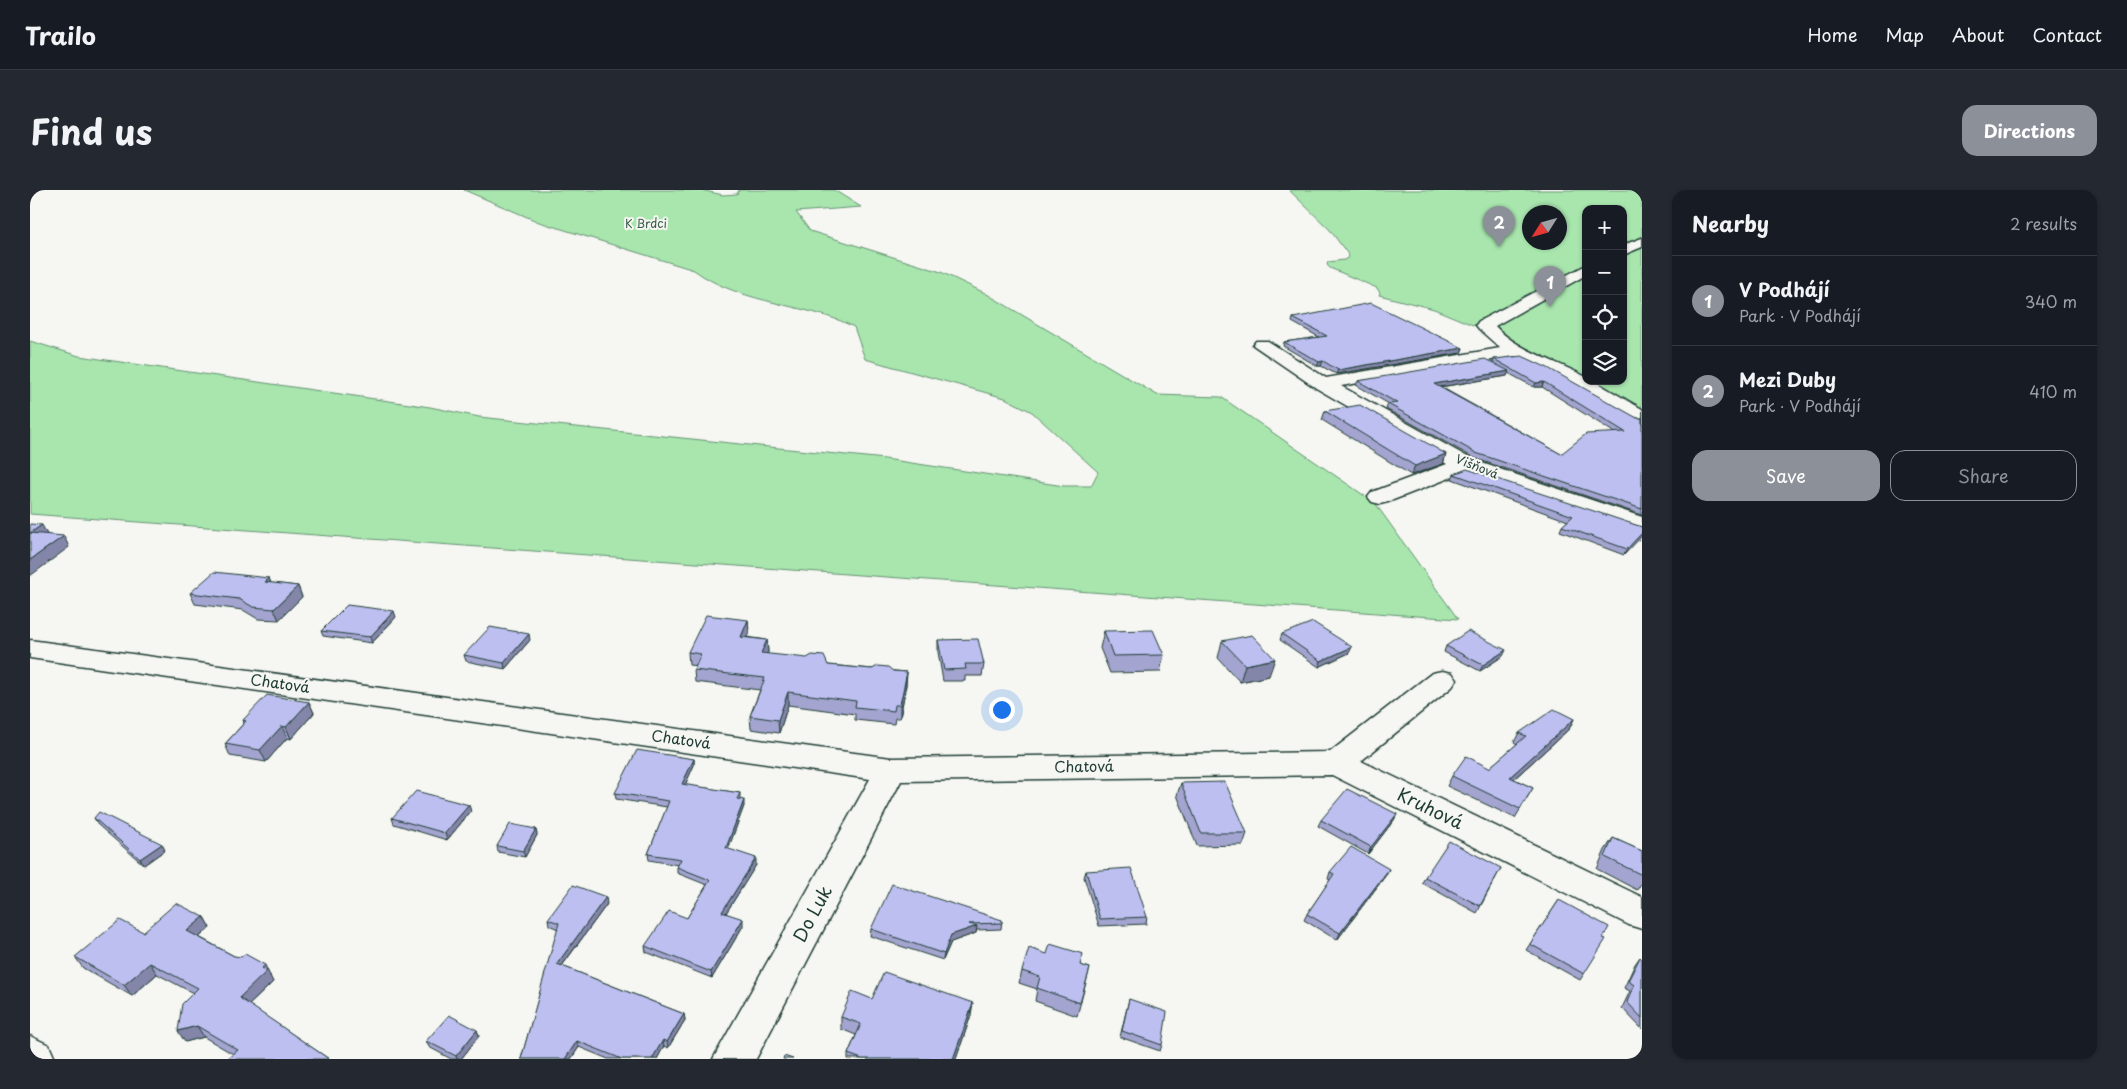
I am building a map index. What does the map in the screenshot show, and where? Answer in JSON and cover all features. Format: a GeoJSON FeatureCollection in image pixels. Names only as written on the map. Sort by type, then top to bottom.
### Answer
{"type":"FeatureCollection","features":[{"type":"Feature","properties":{"kind":"street"},"geometry":{"type":"LineString","coordinates":[[1625,250],[1642,242]]}},
{"type":"Feature","properties":{"kind":"street"},"geometry":{"type":"LineString","coordinates":[[1582,271],[1498,316],[1485,325],[1494,336],[1642,417]]}},
{"type":"Feature","properties":{"kind":"street","name":"Višňová"},"geometry":{"type":"LineString","coordinates":[[1262,345],[1323,384],[1465,465],[1642,525]]}},
{"type":"Feature","properties":{"kind":"street"},"geometry":{"type":"LineString","coordinates":[[1323,384],[1518,350]]}},
{"type":"Feature","properties":{"kind":"street"},"geometry":{"type":"LineString","coordinates":[[1380,497],[1465,465]]}},
{"type":"Feature","properties":{"kind":"street","name":"Chatová"},"geometry":{"type":"LineString","coordinates":[[30,649],[891,770],[1337,763]]}},
{"type":"Feature","properties":{"kind":"street"},"geometry":{"type":"LineString","coordinates":[[1337,763],[1442,680]]}},
{"type":"Feature","properties":{"kind":"street","name":"Kruhová"},"geometry":{"type":"LineString","coordinates":[[1337,763],[1642,914]]}},
{"type":"Feature","properties":{"kind":"street","name":"Do Luk"},"geometry":{"type":"LineString","coordinates":[[734,1059],[891,770]]}},
{"type":"Feature","properties":{"kind":"street"},"geometry":{"type":"LineString","coordinates":[[30,1056],[34,1059]]}},
{"type":"Feature","properties":{"kind":"green space","name":"K Brdci"},"geometry":{"type":"Polygon","coordinates":[[[464,190],[701,190],[723,195],[737,194],[739,190],[834,190],[861,207],[796,212],[810,231],[941,272],[985,293],[1157,395],[1221,397],[1375,503],[1458,619],[30,514],[30,341],[79,356],[430,407],[479,417],[885,459],[1064,486],[1091,486],[1098,472],[1032,412],[1005,398],[865,359],[854,327],[841,321],[728,289],[694,270],[539,222],[464,190]]]}},
{"type":"Feature","properties":{"kind":"green space"},"geometry":{"type":"Polygon","coordinates":[[[1289,190],[1642,190],[1642,408],[1598,385],[1627,385],[1627,205],[1582,205],[1582,377],[1514,342],[1434,309],[1379,295],[1380,293],[1377,288],[1327,265],[1328,262],[1344,260],[1349,257],[1330,230],[1289,190]]]}},
{"type":"Feature","properties":{"kind":"building"},"geometry":{"type":"Polygon","coordinates":[[[1371,303],[1463,348],[1338,370],[1323,361],[1319,362],[1284,342],[1327,336],[1293,318],[1371,303]]]}},
{"type":"Feature","properties":{"kind":"building"},"geometry":{"type":"Polygon","coordinates":[[[1522,356],[1548,368],[1637,418],[1642,418],[1642,509],[1476,453],[1388,404],[1397,403],[1358,381],[1485,359],[1509,371],[1434,384],[1561,454],[1586,434],[1625,432],[1544,382],[1536,383],[1494,359],[1522,356]]]}},
{"type":"Feature","properties":{"kind":"building"},"geometry":{"type":"Polygon","coordinates":[[[1360,405],[1446,454],[1415,466],[1325,411],[1360,405]]]}},
{"type":"Feature","properties":{"kind":"building"},"geometry":{"type":"Polygon","coordinates":[[[1467,469],[1642,527],[1642,533],[1627,549],[1562,526],[1573,516],[1454,474],[1467,469]]]}},
{"type":"Feature","properties":{"kind":"building"},"geometry":{"type":"Polygon","coordinates":[[[30,524],[42,525],[30,533],[30,524]]]}},
{"type":"Feature","properties":{"kind":"building"},"geometry":{"type":"Polygon","coordinates":[[[30,533],[64,536],[30,560],[30,533]]]}},
{"type":"Feature","properties":{"kind":"building"},"geometry":{"type":"Polygon","coordinates":[[[214,572],[269,578],[265,582],[298,586],[274,609],[253,607],[239,599],[190,593],[214,572]]]}},
{"type":"Feature","properties":{"kind":"building"},"geometry":{"type":"Polygon","coordinates":[[[347,605],[394,611],[370,637],[321,631],[347,605]]]}},
{"type":"Feature","properties":{"kind":"building"},"geometry":{"type":"Polygon","coordinates":[[[706,615],[748,620],[741,637],[767,640],[761,653],[807,658],[812,655],[824,656],[828,665],[872,669],[878,666],[888,667],[893,671],[907,672],[900,705],[895,705],[894,711],[855,707],[856,701],[788,692],[778,720],[750,716],[765,678],[694,670],[701,654],[688,652],[706,615]]]}},
{"type":"Feature","properties":{"kind":"building"},"geometry":{"type":"Polygon","coordinates":[[[1313,622],[1352,647],[1321,661],[1282,634],[1313,622]]]}},
{"type":"Feature","properties":{"kind":"building"},"geometry":{"type":"Polygon","coordinates":[[[490,627],[529,634],[504,663],[464,655],[490,627]]]}},
{"type":"Feature","properties":{"kind":"building"},"geometry":{"type":"Polygon","coordinates":[[[1153,630],[1164,655],[1113,656],[1104,631],[1153,630]]]}},
{"type":"Feature","properties":{"kind":"building"},"geometry":{"type":"Polygon","coordinates":[[[1468,631],[1506,650],[1483,665],[1446,646],[1468,631]]]}},
{"type":"Feature","properties":{"kind":"building"},"geometry":{"type":"Polygon","coordinates":[[[1252,635],[1275,659],[1245,665],[1222,641],[1252,635]]]}},
{"type":"Feature","properties":{"kind":"building"},"geometry":{"type":"Polygon","coordinates":[[[978,639],[984,664],[965,664],[966,669],[944,670],[938,640],[978,639]]]}},
{"type":"Feature","properties":{"kind":"building"},"geometry":{"type":"Polygon","coordinates":[[[267,695],[309,702],[286,727],[282,726],[260,750],[225,744],[246,721],[243,720],[267,695]]]}},
{"type":"Feature","properties":{"kind":"building"},"geometry":{"type":"Polygon","coordinates":[[[1554,709],[1574,719],[1510,777],[1533,788],[1520,809],[1452,776],[1466,756],[1489,768],[1526,736],[1519,733],[1554,709]]]}},
{"type":"Feature","properties":{"kind":"building"},"geometry":{"type":"Polygon","coordinates":[[[637,750],[694,759],[682,784],[740,793],[737,799],[744,800],[726,848],[756,858],[722,912],[743,919],[711,972],[645,946],[669,911],[687,918],[710,880],[677,867],[681,859],[648,854],[669,801],[615,793],[637,750]]]}},
{"type":"Feature","properties":{"kind":"building"},"geometry":{"type":"Polygon","coordinates":[[[1225,782],[1247,833],[1201,833],[1181,783],[1225,782]]]}},
{"type":"Feature","properties":{"kind":"building"},"geometry":{"type":"Polygon","coordinates":[[[1347,789],[1397,814],[1371,847],[1321,820],[1347,789]]]}},
{"type":"Feature","properties":{"kind":"building"},"geometry":{"type":"Polygon","coordinates":[[[416,791],[469,805],[445,833],[392,818],[416,791]]]}},
{"type":"Feature","properties":{"kind":"building"},"geometry":{"type":"Polygon","coordinates":[[[99,812],[162,844],[140,859],[94,818],[99,812]]]}},
{"type":"Feature","properties":{"kind":"building"},"geometry":{"type":"Polygon","coordinates":[[[510,824],[536,829],[523,851],[497,846],[510,824]]]}},
{"type":"Feature","properties":{"kind":"building"},"geometry":{"type":"Polygon","coordinates":[[[1613,838],[1642,851],[1642,875],[1605,857],[1613,838]]]}},
{"type":"Feature","properties":{"kind":"building"},"geometry":{"type":"Polygon","coordinates":[[[1449,841],[1501,868],[1480,906],[1425,877],[1449,841]]]}},
{"type":"Feature","properties":{"kind":"building"},"geometry":{"type":"Polygon","coordinates":[[[1351,847],[1389,869],[1340,933],[1307,914],[1334,874],[1330,872],[1351,847]]]}},
{"type":"Feature","properties":{"kind":"building"},"geometry":{"type":"Polygon","coordinates":[[[1131,868],[1147,917],[1100,919],[1086,871],[1131,868]]]}},
{"type":"Feature","properties":{"kind":"building"},"geometry":{"type":"Polygon","coordinates":[[[892,884],[1002,920],[1002,923],[969,924],[977,926],[951,935],[944,954],[871,929],[892,884]]]}},
{"type":"Feature","properties":{"kind":"building"},"geometry":{"type":"Polygon","coordinates":[[[573,885],[606,897],[557,964],[684,1014],[667,1042],[663,1040],[652,1059],[622,1059],[577,1041],[565,1059],[521,1059],[559,923],[548,919],[573,885]]]}},
{"type":"Feature","properties":{"kind":"building"},"geometry":{"type":"Polygon","coordinates":[[[1559,900],[1609,927],[1603,938],[1606,939],[1584,974],[1530,944],[1559,900]]]}},
{"type":"Feature","properties":{"kind":"building"},"geometry":{"type":"Polygon","coordinates":[[[176,903],[204,917],[187,931],[234,956],[241,957],[245,954],[265,965],[262,968],[267,971],[240,997],[241,999],[329,1059],[227,1059],[238,1050],[197,1026],[178,1031],[182,1004],[198,988],[150,963],[124,985],[75,957],[120,920],[143,932],[176,903]]]}},
{"type":"Feature","properties":{"kind":"building"},"geometry":{"type":"Polygon","coordinates":[[[1050,944],[1083,954],[1080,965],[1090,968],[1080,1003],[1037,988],[1040,977],[1022,971],[1029,948],[1047,954],[1050,944]]]}},
{"type":"Feature","properties":{"kind":"building"},"geometry":{"type":"Polygon","coordinates":[[[1640,957],[1642,959],[1642,1018],[1627,1002],[1634,985],[1628,981],[1640,957]]]}},
{"type":"Feature","properties":{"kind":"building"},"geometry":{"type":"Polygon","coordinates":[[[884,972],[973,1003],[953,1059],[862,1059],[848,1054],[861,1024],[841,1017],[852,991],[872,999],[884,972]]]}},
{"type":"Feature","properties":{"kind":"building"},"geometry":{"type":"Polygon","coordinates":[[[1129,999],[1167,1012],[1162,1045],[1122,1031],[1129,999]]]}},
{"type":"Feature","properties":{"kind":"building"},"geometry":{"type":"Polygon","coordinates":[[[449,1015],[477,1030],[456,1056],[426,1041],[449,1015]]]}},
{"type":"Feature","properties":{"kind":"place","name":"Mezi Duby"},"geometry":{"type":"Point","coordinates":[1499,247]}},
{"type":"Feature","properties":{"kind":"place","name":"V Podhájí"},"geometry":{"type":"Point","coordinates":[1550,307]}}]}
